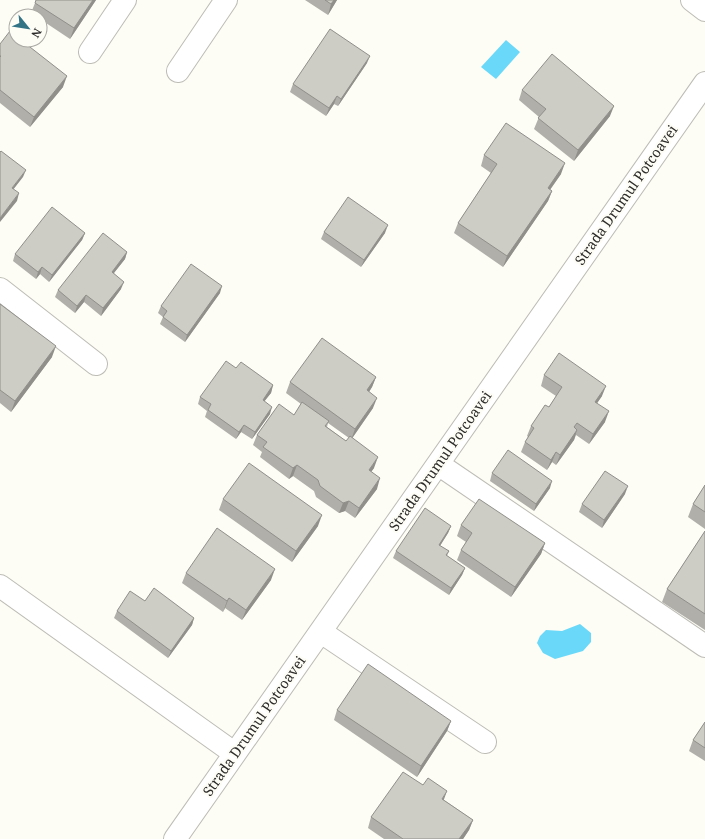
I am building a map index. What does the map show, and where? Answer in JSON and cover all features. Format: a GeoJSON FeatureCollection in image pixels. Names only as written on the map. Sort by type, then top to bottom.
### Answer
{"type":"FeatureCollection","features":[{"type":"Feature","properties":{"kind":"street"},"geometry":{"type":"LineString","coordinates":[[90,52],[125,0]]}},
{"type":"Feature","properties":{"kind":"street"},"geometry":{"type":"LineString","coordinates":[[178,71],[226,0]]}},
{"type":"Feature","properties":{"kind":"street"},"geometry":{"type":"LineString","coordinates":[[692,0],[705,10]]}},
{"type":"Feature","properties":{"kind":"street","name":"Strada Drumul Potcoavei"},"geometry":{"type":"LineString","coordinates":[[175,839],[705,83]]}},
{"type":"Feature","properties":{"kind":"street"},"geometry":{"type":"LineString","coordinates":[[0,289],[96,364]]}},
{"type":"Feature","properties":{"kind":"street"},"geometry":{"type":"LineString","coordinates":[[438,464],[705,646]]}},
{"type":"Feature","properties":{"kind":"street"},"geometry":{"type":"LineString","coordinates":[[0,586],[234,753]]}},
{"type":"Feature","properties":{"kind":"street"},"geometry":{"type":"LineString","coordinates":[[320,632],[485,742]]}},
{"type":"Feature","properties":{"kind":"water"},"geometry":{"type":"Polygon","coordinates":[[[506,40],[520,52],[496,79],[481,67],[506,40]]]}},
{"type":"Feature","properties":{"kind":"water"},"geometry":{"type":"Polygon","coordinates":[[[580,624],[591,633],[591,642],[583,651],[555,659],[543,653],[537,643],[540,636],[546,630],[562,631],[580,624]]]}},
{"type":"Feature","properties":{"kind":"building"},"geometry":{"type":"Polygon","coordinates":[[[36,0],[93,0],[74,28],[48,11],[48,8],[43,8],[35,3],[36,0]]]}},
{"type":"Feature","properties":{"kind":"building"},"geometry":{"type":"Polygon","coordinates":[[[325,0],[334,0],[331,4],[325,0]]]}},
{"type":"Feature","properties":{"kind":"building"},"geometry":{"type":"Polygon","coordinates":[[[330,29],[370,56],[341,99],[337,96],[329,108],[293,84],[330,29]]]}},
{"type":"Feature","properties":{"kind":"building"},"geometry":{"type":"Polygon","coordinates":[[[8,34],[8,48],[31,48],[67,76],[34,117],[0,90],[0,44],[8,34]]]}},
{"type":"Feature","properties":{"kind":"building"},"geometry":{"type":"Polygon","coordinates":[[[552,54],[614,106],[578,150],[538,118],[546,109],[522,90],[552,54]]]}},
{"type":"Feature","properties":{"kind":"building"},"geometry":{"type":"Polygon","coordinates":[[[506,123],[565,163],[548,188],[552,191],[507,256],[458,223],[497,164],[484,155],[506,123]]]}},
{"type":"Feature","properties":{"kind":"building"},"geometry":{"type":"Polygon","coordinates":[[[1,151],[26,170],[12,188],[19,193],[0,218],[0,152],[1,151]]]}},
{"type":"Feature","properties":{"kind":"building"},"geometry":{"type":"Polygon","coordinates":[[[348,197],[388,225],[364,260],[324,232],[348,197]]]}},
{"type":"Feature","properties":{"kind":"building"},"geometry":{"type":"Polygon","coordinates":[[[52,207],[85,233],[52,275],[42,267],[38,272],[15,254],[52,207]]]}},
{"type":"Feature","properties":{"kind":"building"},"geometry":{"type":"Polygon","coordinates":[[[103,233],[127,252],[112,272],[124,282],[103,308],[86,295],[77,306],[58,290],[103,233]]]}},
{"type":"Feature","properties":{"kind":"building"},"geometry":{"type":"Polygon","coordinates":[[[191,264],[222,286],[187,335],[163,317],[167,311],[161,306],[191,264]]]}},
{"type":"Feature","properties":{"kind":"building"},"geometry":{"type":"Polygon","coordinates":[[[0,304],[56,346],[15,401],[0,390],[0,304]]]}},
{"type":"Feature","properties":{"kind":"building"},"geometry":{"type":"Polygon","coordinates":[[[322,338],[376,377],[367,390],[377,398],[355,429],[290,382],[322,338]]]}},
{"type":"Feature","properties":{"kind":"building"},"geometry":{"type":"Polygon","coordinates":[[[559,353],[606,386],[595,402],[609,411],[593,434],[577,423],[574,427],[577,430],[560,455],[556,452],[551,460],[525,442],[534,428],[531,426],[545,405],[549,407],[562,387],[544,375],[559,353]]]}},
{"type":"Feature","properties":{"kind":"building"},"geometry":{"type":"Polygon","coordinates":[[[226,361],[236,368],[241,362],[273,385],[263,400],[272,407],[255,432],[244,425],[239,432],[208,410],[211,404],[200,397],[226,361]]]}},
{"type":"Feature","properties":{"kind":"building"},"geometry":{"type":"Polygon","coordinates":[[[302,402],[329,421],[325,426],[346,441],[350,436],[378,457],[369,470],[380,478],[359,508],[349,501],[343,503],[320,486],[318,480],[297,465],[293,468],[263,447],[267,442],[257,435],[279,404],[294,415],[302,402]]]}},
{"type":"Feature","properties":{"kind":"building"},"geometry":{"type":"Polygon","coordinates":[[[508,450],[552,481],[536,504],[492,473],[508,450]]]}},
{"type":"Feature","properties":{"kind":"building"},"geometry":{"type":"Polygon","coordinates":[[[249,463],[322,515],[296,551],[223,499],[249,463]]]}},
{"type":"Feature","properties":{"kind":"building"},"geometry":{"type":"Polygon","coordinates":[[[605,471],[628,486],[604,520],[582,504],[605,471]]]}},
{"type":"Feature","properties":{"kind":"building"},"geometry":{"type":"Polygon","coordinates":[[[705,485],[705,512],[693,504],[705,485]]]}},
{"type":"Feature","properties":{"kind":"building"},"geometry":{"type":"Polygon","coordinates":[[[479,499],[545,543],[515,587],[461,550],[472,533],[461,525],[479,499]]]}},
{"type":"Feature","properties":{"kind":"building"},"geometry":{"type":"Polygon","coordinates":[[[425,508],[451,526],[439,545],[449,551],[446,555],[465,568],[451,588],[396,551],[425,508]]]}},
{"type":"Feature","properties":{"kind":"building"},"geometry":{"type":"Polygon","coordinates":[[[217,528],[275,569],[246,610],[229,598],[227,601],[186,573],[217,528]]]}},
{"type":"Feature","properties":{"kind":"building"},"geometry":{"type":"Polygon","coordinates":[[[705,531],[705,614],[667,589],[705,531]]]}},
{"type":"Feature","properties":{"kind":"building"},"geometry":{"type":"Polygon","coordinates":[[[154,588],[194,618],[171,651],[117,611],[130,591],[145,601],[154,588]]]}},
{"type":"Feature","properties":{"kind":"building"},"geometry":{"type":"Polygon","coordinates":[[[368,664],[451,721],[421,766],[337,710],[368,664]]]}},
{"type":"Feature","properties":{"kind":"building"},"geometry":{"type":"Polygon","coordinates":[[[705,722],[705,748],[693,740],[705,722]]]}},
{"type":"Feature","properties":{"kind":"building"},"geometry":{"type":"Polygon","coordinates":[[[403,772],[423,785],[428,778],[447,791],[442,799],[473,820],[459,839],[403,839],[371,817],[403,772]]]}}]}
